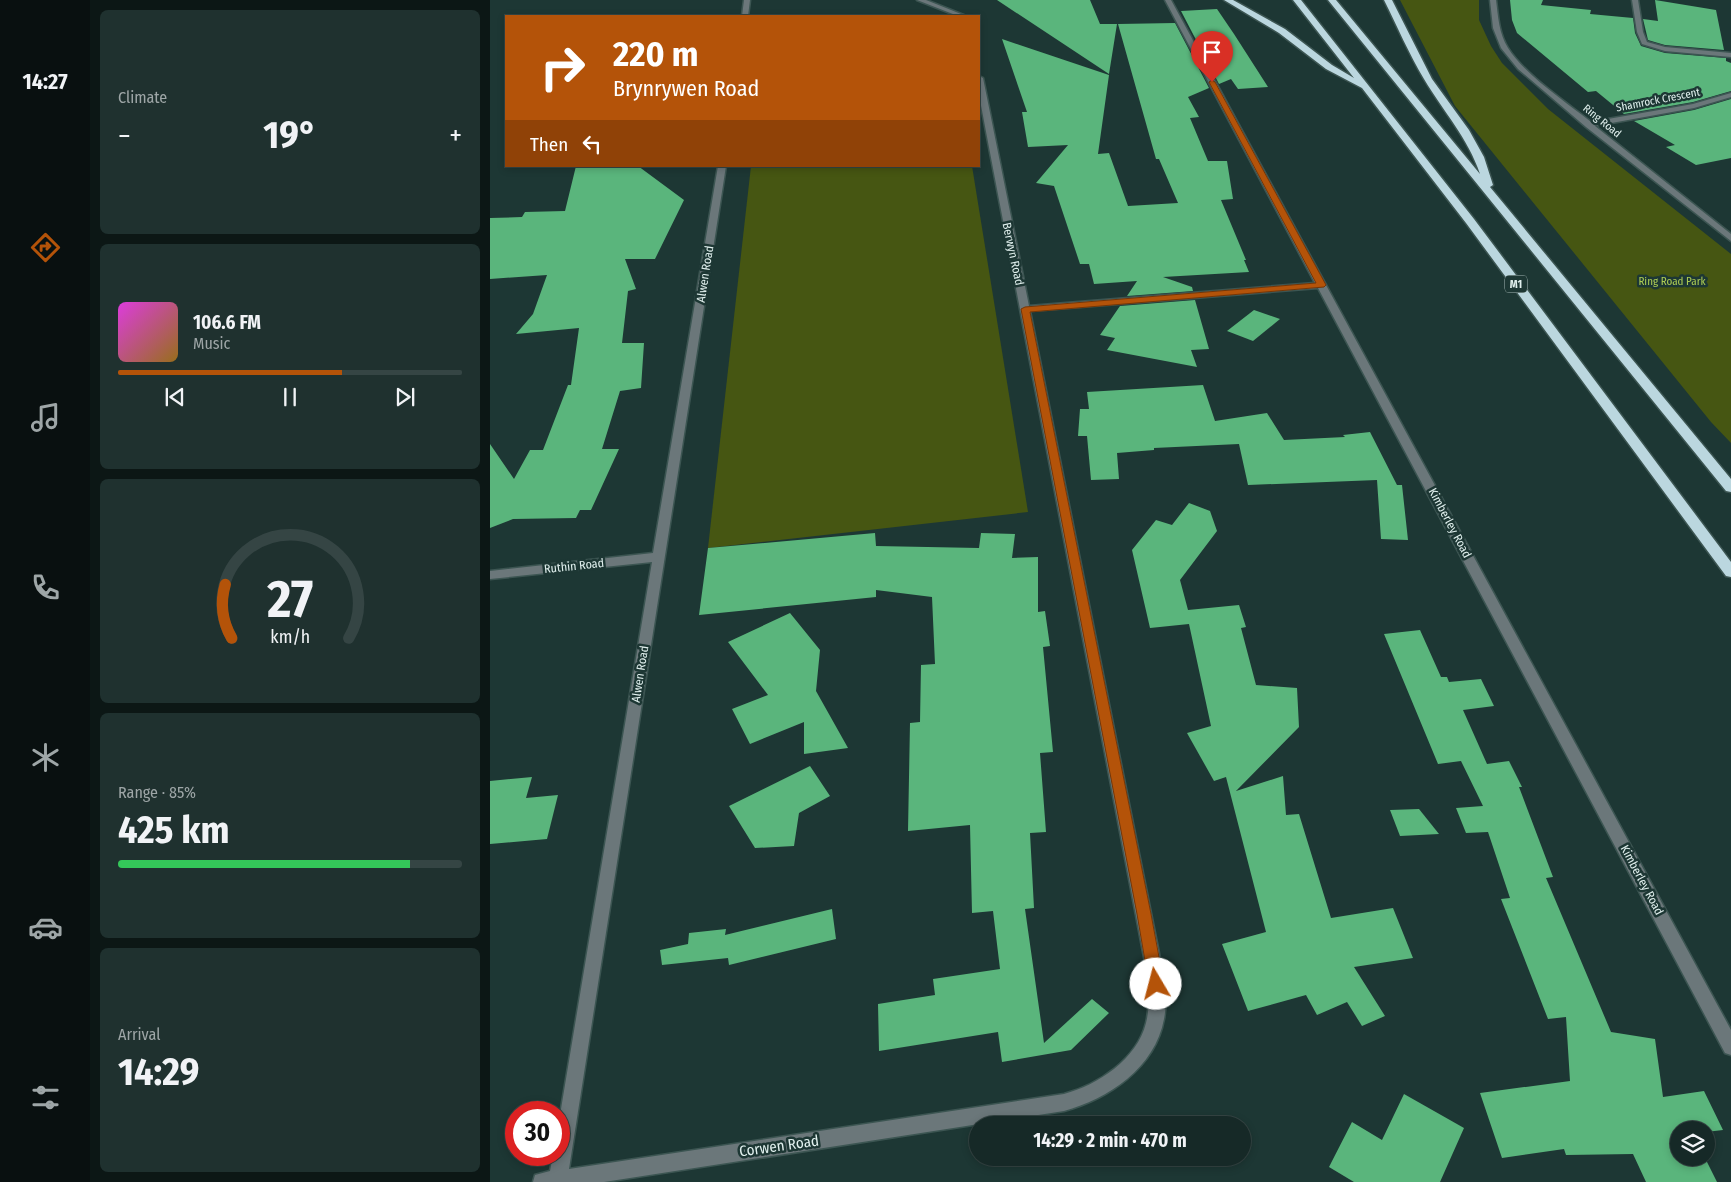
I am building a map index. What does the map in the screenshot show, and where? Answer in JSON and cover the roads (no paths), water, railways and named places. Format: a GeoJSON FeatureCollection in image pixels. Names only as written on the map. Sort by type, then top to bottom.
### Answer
{"type":"FeatureCollection","features":[{"type":"Feature","properties":{"kind":"highway"},"geometry":{"type":"LineString","coordinates":[[1228,0],[1282,31],[1329,67],[1371,92]]}},
{"type":"Feature","properties":{"kind":"highway","name":"M1"},"geometry":{"type":"LineString","coordinates":[[1297,0],[1371,92],[1470,221],[1731,572]]}},
{"type":"Feature","properties":{"kind":"highway"},"geometry":{"type":"LineString","coordinates":[[1332,0],[1731,488]]}},
{"type":"Feature","properties":{"kind":"highway"},"geometry":{"type":"LineString","coordinates":[[1388,0],[1428,79],[1464,130],[1479,157],[1491,194]]}},
{"type":"Feature","properties":{"kind":"street"},"geometry":{"type":"LineString","coordinates":[[920,0],[960,15]]}},
{"type":"Feature","properties":{"kind":"street","name":"Kimberley Road"},"geometry":{"type":"LineString","coordinates":[[1168,0],[1731,1047]]}},
{"type":"Feature","properties":{"kind":"street","name":"Ring Road"},"geometry":{"type":"LineString","coordinates":[[1494,0],[1496,28],[1510,57],[1588,125],[1731,238]]}},
{"type":"Feature","properties":{"kind":"street"},"geometry":{"type":"LineString","coordinates":[[1635,0],[1642,40],[1648,45],[1666,49],[1731,55]]}},
{"type":"Feature","properties":{"kind":"street"},"geometry":{"type":"LineString","coordinates":[[745,15],[748,2]]}},
{"type":"Feature","properties":{"kind":"street","name":"Berwyn Road"},"geometry":{"type":"LineString","coordinates":[[980,83],[1144,914],[1158,996],[1154,1025],[1148,1040],[1134,1060],[1115,1080],[1079,1098],[1016,1111]]}},
{"type":"Feature","properties":{"kind":"street","name":"Shamrock Crescent"},"geometry":{"type":"LineString","coordinates":[[1588,125],[1694,106],[1731,95]]}},
{"type":"Feature","properties":{"kind":"street","name":"Alwen Road"},"geometry":{"type":"LineString","coordinates":[[553,1181],[722,167]]}},
{"type":"Feature","properties":{"kind":"street"},"geometry":{"type":"LineString","coordinates":[[1025,309],[1322,285]]}},
{"type":"Feature","properties":{"kind":"street","name":"Ruthin Road"},"geometry":{"type":"LineString","coordinates":[[490,575],[658,557]]}},
{"type":"Feature","properties":{"kind":"street","name":"Corwen Road"},"geometry":{"type":"LineString","coordinates":[[553,1181],[1016,1111]]}},
{"type":"Feature","properties":{"kind":"park label","name":"Ring Road Park"},"geometry":{"type":"Point","coordinates":[1672,281]}}]}
